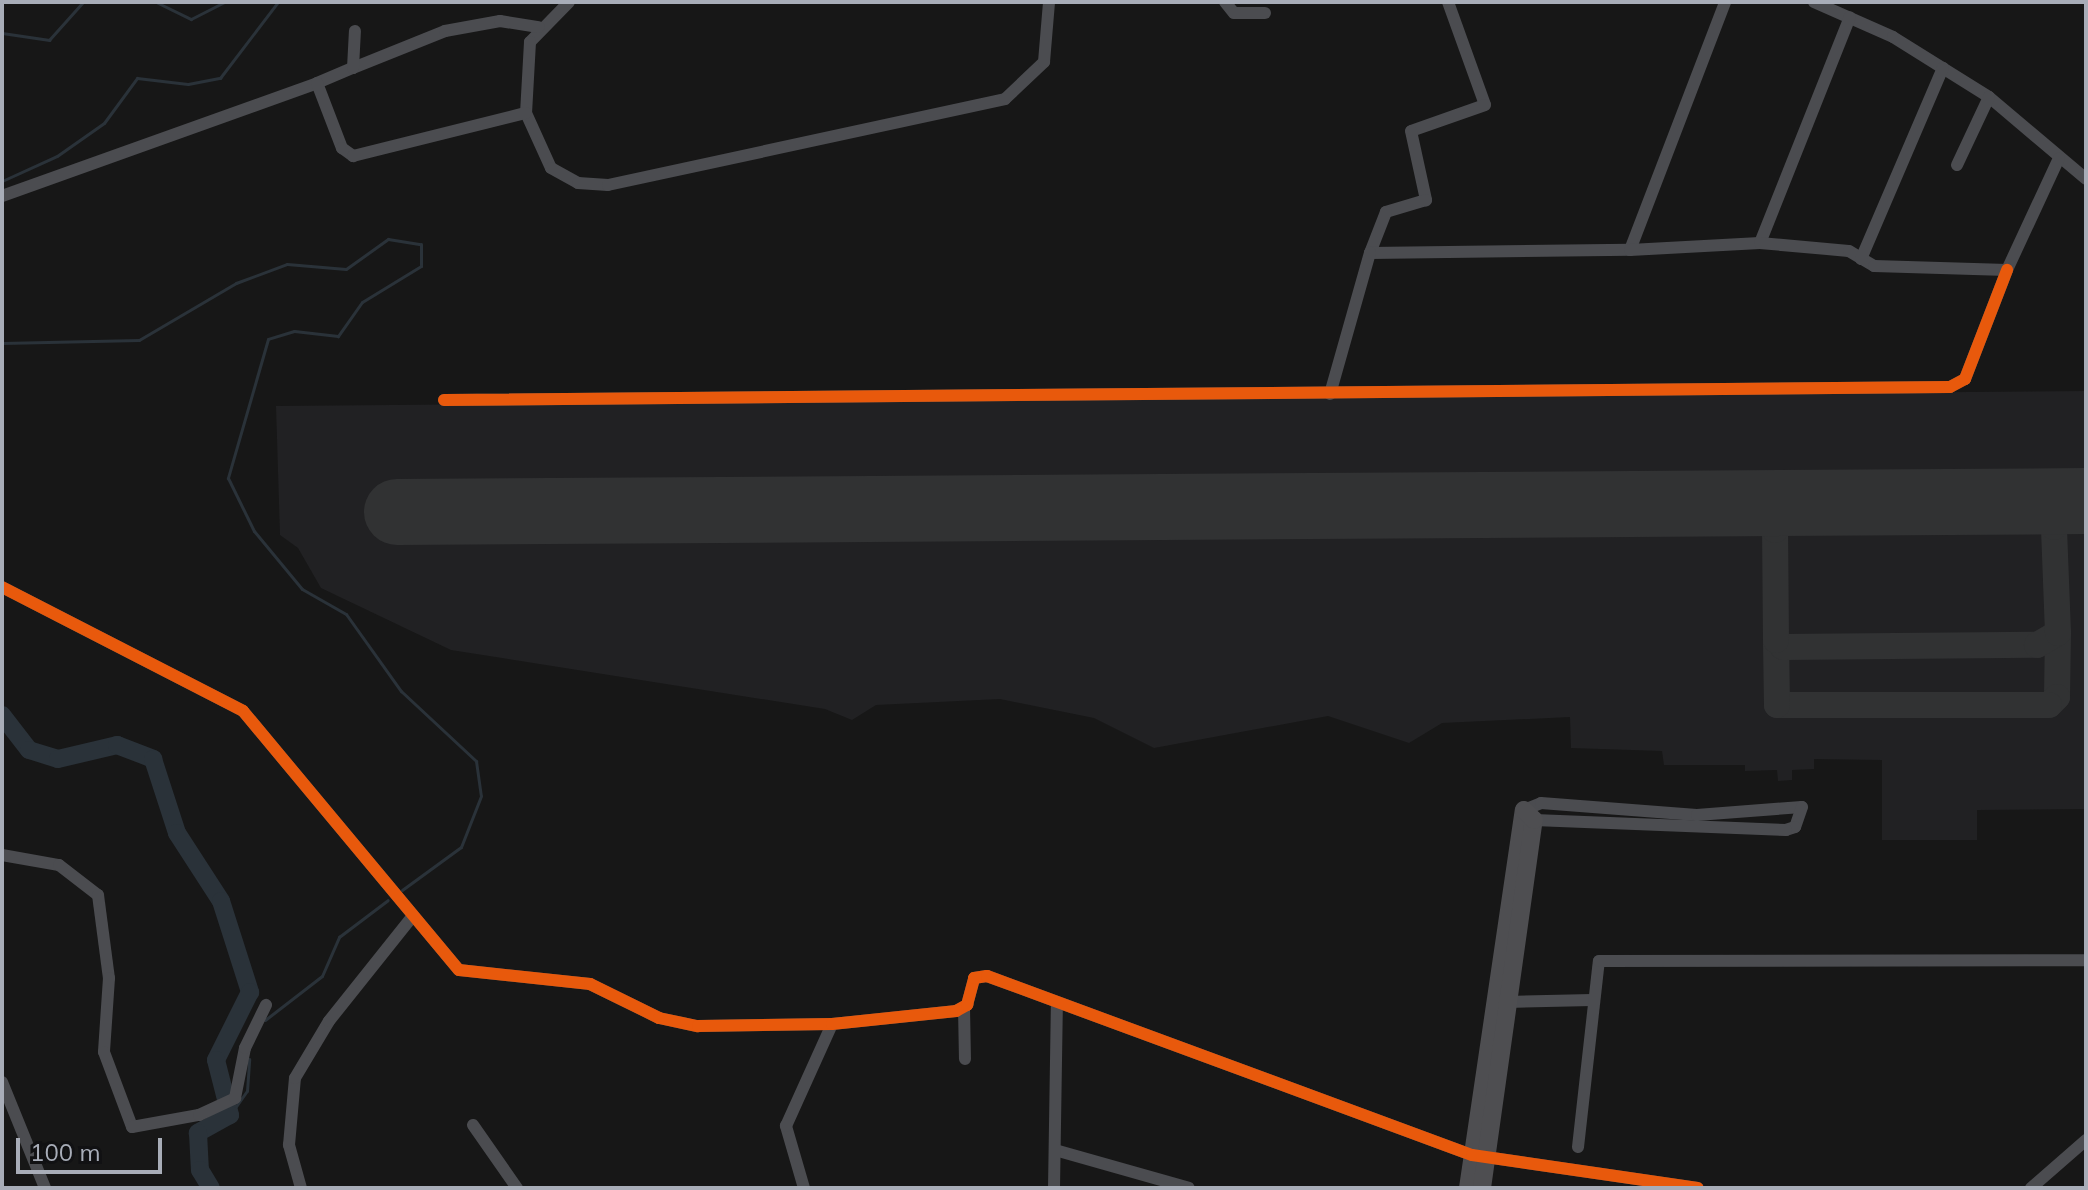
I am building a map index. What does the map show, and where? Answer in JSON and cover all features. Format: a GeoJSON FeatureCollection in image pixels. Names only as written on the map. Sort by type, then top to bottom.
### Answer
{"type":"FeatureCollection","features":[{"type":"Feature","properties":{"kind":"highway"},"geometry":{"type":"LineString","coordinates":[[1490,1071],[1507,1002],[1529,815]]}},
{"type":"Feature","properties":{"kind":"highway"},"geometry":{"type":"LineString","coordinates":[[1468,1188],[1479,1156],[1529,815]]}},
{"type":"Feature","properties":{"kind":"highway"},"geometry":{"type":"LineString","coordinates":[[1479,1156],[1482,1188]]}},
{"type":"Feature","properties":{"kind":"street"},"geometry":{"type":"LineString","coordinates":[[569,2],[539,27],[523,70],[526,113],[542,158],[562,176],[583,185],[651,180],[806,138],[1005,99],[1044,62],[1049,2]]}},
{"type":"Feature","properties":{"kind":"street"},"geometry":{"type":"LineString","coordinates":[[1225,2],[1234,13],[1265,13]]}},
{"type":"Feature","properties":{"kind":"street"},"geometry":{"type":"LineString","coordinates":[[1330,394],[1370,253],[1386,212],[1426,200],[1411,131],[1485,105],[1448,2]]}},
{"type":"Feature","properties":{"kind":"street"},"geometry":{"type":"LineString","coordinates":[[1630,250],[1725,2]]}},
{"type":"Feature","properties":{"kind":"street"},"geometry":{"type":"LineString","coordinates":[[1814,2],[1850,17],[1989,97],[2086,179]]}},
{"type":"Feature","properties":{"kind":"street"},"geometry":{"type":"LineString","coordinates":[[1760,243],[1850,17]]}},
{"type":"Feature","properties":{"kind":"street"},"geometry":{"type":"LineString","coordinates":[[2,196],[317,83],[445,31],[500,21],[539,27]]}},
{"type":"Feature","properties":{"kind":"street"},"geometry":{"type":"LineString","coordinates":[[353,68],[355,31]]}},
{"type":"Feature","properties":{"kind":"street"},"geometry":{"type":"LineString","coordinates":[[1861,259],[1943,68]]}},
{"type":"Feature","properties":{"kind":"street"},"geometry":{"type":"LineString","coordinates":[[317,83],[342,148],[353,156],[526,113]]}},
{"type":"Feature","properties":{"kind":"street"},"geometry":{"type":"LineString","coordinates":[[1957,165],[1989,97]]}},
{"type":"Feature","properties":{"kind":"street"},"geometry":{"type":"LineString","coordinates":[[444,400],[1956,386],[2059,158]]}},
{"type":"Feature","properties":{"kind":"street"},"geometry":{"type":"LineString","coordinates":[[1370,253],[1630,250],[1760,243],[1830,248],[1874,266],[2007,270]]}},
{"type":"Feature","properties":{"kind":"street"},"geometry":{"type":"LineString","coordinates":[[2,587],[231,702],[446,961],[470,973],[590,984],[683,1025],[832,1024],[964,1008]]}},
{"type":"Feature","properties":{"kind":"street"},"geometry":{"type":"LineString","coordinates":[[1541,803],[1697,815],[1802,807],[1795,827],[1786,830],[1529,815],[1541,803]]}},
{"type":"Feature","properties":{"kind":"street"},"geometry":{"type":"LineString","coordinates":[[2,855],[59,865],[98,895],[109,978],[104,1052],[130,1126],[199,1115],[235,1098],[245,1048],[266,1005]]}},
{"type":"Feature","properties":{"kind":"street"},"geometry":{"type":"LineString","coordinates":[[301,1188],[289,1145],[295,1078],[329,1021],[412,917]]}},
{"type":"Feature","properties":{"kind":"street"},"geometry":{"type":"LineString","coordinates":[[1578,1147],[1592,1000],[1602,960],[2086,960]]}},
{"type":"Feature","properties":{"kind":"street"},"geometry":{"type":"LineString","coordinates":[[965,1059],[964,1008],[979,976],[1479,1156],[1698,1188]]}},
{"type":"Feature","properties":{"kind":"street"},"geometry":{"type":"LineString","coordinates":[[1507,1002],[1592,1000]]}},
{"type":"Feature","properties":{"kind":"street"},"geometry":{"type":"LineString","coordinates":[[1054,1188],[1057,1003]]}},
{"type":"Feature","properties":{"kind":"street"},"geometry":{"type":"LineString","coordinates":[[804,1188],[786,1126],[832,1024]]}},
{"type":"Feature","properties":{"kind":"street"},"geometry":{"type":"LineString","coordinates":[[2,1082],[45,1188]]}},
{"type":"Feature","properties":{"kind":"street"},"geometry":{"type":"LineString","coordinates":[[473,1125],[517,1188]]}},
{"type":"Feature","properties":{"kind":"street"},"geometry":{"type":"LineString","coordinates":[[2031,1188],[2086,1140]]}},
{"type":"Feature","properties":{"kind":"street"},"geometry":{"type":"LineString","coordinates":[[1055,1150],[1116,1162],[1189,1188]]}},
{"type":"Feature","properties":{"kind":"shaded area"},"geometry":{"type":"Polygon","coordinates":[[[2086,391],[2086,809],[1977,810],[1977,840],[1882,840],[1882,760],[1814,759],[1814,769],[1792,770],[1792,780],[1778,781],[1777,770],[1745,771],[1745,765],[1664,765],[1662,751],[1571,748],[1570,717],[1442,723],[1409,743],[1328,716],[1154,748],[1094,718],[1000,699],[876,705],[852,720],[825,709],[451,650],[321,588],[298,548],[280,535],[276,406],[2086,391]]]}},
{"type":"Feature","properties":{"kind":"waterway"},"geometry":{"type":"LineString","coordinates":[[2,33],[49,40],[83,2]]}},
{"type":"Feature","properties":{"kind":"waterway"},"geometry":{"type":"LineString","coordinates":[[156,2],[191,19],[225,2]]}},
{"type":"Feature","properties":{"kind":"waterway"},"geometry":{"type":"LineString","coordinates":[[2,181],[57,156],[104,123],[137,78],[188,84],[220,78],[278,2]]}},
{"type":"Feature","properties":{"kind":"waterway"},"geometry":{"type":"LineString","coordinates":[[2,343],[139,340],[236,283],[287,264],[346,269],[388,239],[421,244],[421,266],[362,302],[338,336],[294,331],[268,339],[228,478],[254,531],[302,589],[346,614],[401,691],[476,761],[481,796],[461,847],[402,890]]}},
{"type":"Feature","properties":{"kind":"waterway"},"geometry":{"type":"LineString","coordinates":[[2,715],[29,750],[58,759],[117,745],[153,759],[177,833],[221,901],[250,992],[216,1060],[230,1115],[198,1133],[200,1170],[211,1188]]}},
{"type":"Feature","properties":{"kind":"waterway"},"geometry":{"type":"LineString","coordinates":[[265,1020],[322,976],[339,937],[388,900]]}},
{"type":"Feature","properties":{"kind":"waterway"},"geometry":{"type":"LineString","coordinates":[[230,1115],[247,1091],[249,1059]]}},
{"type":"Feature","properties":{"kind":"taxiway"},"geometry":{"type":"LineString","coordinates":[[2027,501],[2046,512],[2054,527]]}},
{"type":"Feature","properties":{"kind":"taxiway"},"geometry":{"type":"LineString","coordinates":[[2058,633],[2054,527],[2062,510],[2082,501]]}},
{"type":"Feature","properties":{"kind":"taxiway"},"geometry":{"type":"LineString","coordinates":[[1776,640],[1775,530],[1784,512],[1804,502]]}},
{"type":"Feature","properties":{"kind":"taxiway"},"geometry":{"type":"LineString","coordinates":[[1743,503],[1763,511],[1775,530]]}},
{"type":"Feature","properties":{"kind":"taxiway"},"geometry":{"type":"LineString","coordinates":[[2058,633],[2057,697],[2049,705],[1777,705],[1776,640],[1783,647],[2037,645],[2058,633]]}},
{"type":"Feature","properties":{"kind":"runway"},"geometry":{"type":"LineString","coordinates":[[397,512],[2086,501]]}},
{"type":"Feature","properties":{"kind":"cycle path"},"geometry":{"type":"LineString","coordinates":[[444,400],[1950,387],[1965,379],[2007,270]]}},
{"type":"Feature","properties":{"kind":"cycle path"},"geometry":{"type":"LineString","coordinates":[[2,587],[243,711],[459,970],[590,984],[659,1018],[698,1026],[832,1024],[956,1011],[967,1005],[974,978],[987,976],[1472,1155],[1698,1188]]}}]}
